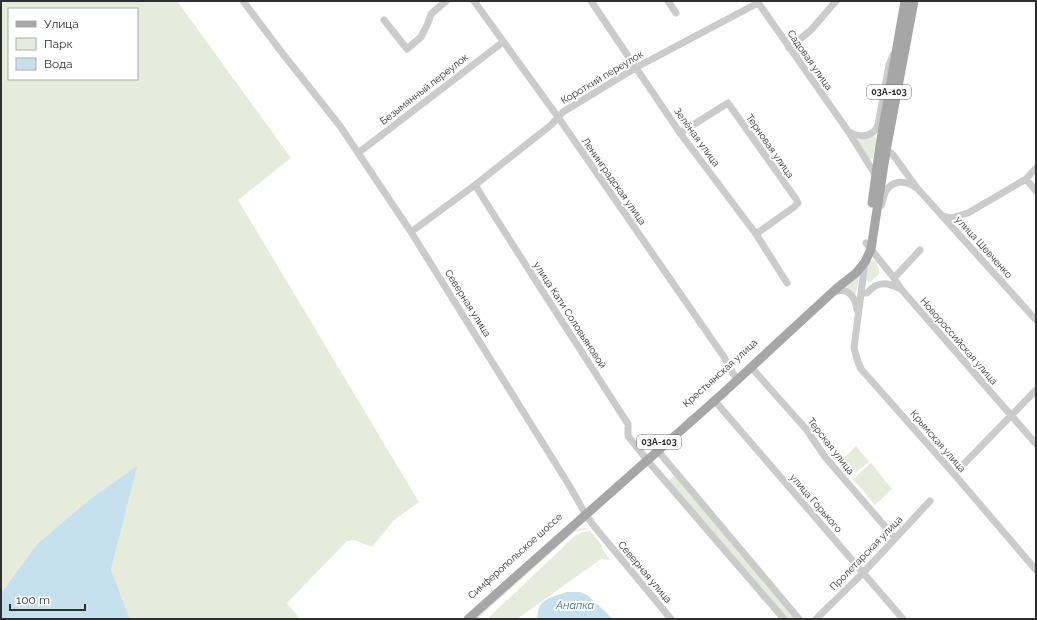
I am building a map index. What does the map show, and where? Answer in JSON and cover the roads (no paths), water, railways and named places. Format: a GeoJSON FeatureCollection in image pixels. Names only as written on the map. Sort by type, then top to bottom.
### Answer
{"type":"FeatureCollection","features":[{"type":"Feature","properties":{"kind":"main road","name":"Крестьянская улица"},"geometry":{"type":"LineString","coordinates":[[585,512],[646,458],[859,260],[867,246],[876,217],[882,150],[898,41],[912,2]]}},
{"type":"Feature","properties":{"kind":"main road","name":"Крестьянская улица"},"geometry":{"type":"LineString","coordinates":[[646,458],[658,451],[752,367],[830,294],[856,273],[865,262],[876,176],[912,2]]}},
{"type":"Feature","properties":{"kind":"main road","name":"Симферопольское шоссе"},"geometry":{"type":"LineString","coordinates":[[462,619],[585,512]]}},
{"type":"Feature","properties":{"kind":"main road","name":"Симферопольское шоссе"},"geometry":{"type":"LineString","coordinates":[[468,619],[585,512]]}},
{"type":"Feature","properties":{"kind":"street","name":"Северная улица"},"geometry":{"type":"LineString","coordinates":[[243,1],[340,126],[411,232],[558,466],[585,512],[671,619]]}},
{"type":"Feature","properties":{"kind":"street"},"geometry":{"type":"LineString","coordinates":[[384,20],[407,49],[421,37],[431,14],[446,1]]}},
{"type":"Feature","properties":{"kind":"street","name":"Ленинградская улица"},"geometry":{"type":"LineString","coordinates":[[474,1],[558,118],[724,357],[734,375]]}},
{"type":"Feature","properties":{"kind":"street","name":"Зелёная улица"},"geometry":{"type":"LineString","coordinates":[[591,1],[637,67],[680,133],[756,234],[787,283]]}},
{"type":"Feature","properties":{"kind":"street"},"geometry":{"type":"LineString","coordinates":[[668,1],[676,13]]}},
{"type":"Feature","properties":{"kind":"street"},"geometry":{"type":"LineString","coordinates":[[789,48],[811,30],[836,1]]}},
{"type":"Feature","properties":{"kind":"street","name":"Короткий переулок"},"geometry":{"type":"LineString","coordinates":[[411,232],[475,185],[551,125],[563,112],[637,67],[758,2]]}},
{"type":"Feature","properties":{"kind":"street","name":"Садовая улица"},"geometry":{"type":"LineString","coordinates":[[758,2],[848,131],[876,176]]}},
{"type":"Feature","properties":{"kind":"street"},"geometry":{"type":"LineString","coordinates":[[848,131],[859,136],[869,135],[877,128],[889,65],[898,41]]}},
{"type":"Feature","properties":{"kind":"street","name":"Безымянный переулок"},"geometry":{"type":"LineString","coordinates":[[358,153],[503,42]]}},
{"type":"Feature","properties":{"kind":"street","name":"Терновая улица"},"geometry":{"type":"LineString","coordinates":[[680,133],[728,103],[798,203],[756,234]]}},
{"type":"Feature","properties":{"kind":"street","name":"улица Шевченко"},"geometry":{"type":"LineString","coordinates":[[882,150],[891,152],[917,188],[1036,320]]}},
{"type":"Feature","properties":{"kind":"street"},"geometry":{"type":"LineString","coordinates":[[942,215],[951,218],[968,213],[1026,179],[1036,168]]}},
{"type":"Feature","properties":{"kind":"street"},"geometry":{"type":"LineString","coordinates":[[1026,179],[1036,192]]}},
{"type":"Feature","properties":{"kind":"street"},"geometry":{"type":"LineString","coordinates":[[876,217],[882,205],[885,194],[891,186],[896,183],[905,182],[910,183],[917,188]]}},
{"type":"Feature","properties":{"kind":"street","name":"улица Кати Соловьяновой"},"geometry":{"type":"LineString","coordinates":[[475,185],[628,424],[628,436],[784,619]]}},
{"type":"Feature","properties":{"kind":"street","name":"Новороссийская улица"},"geometry":{"type":"LineString","coordinates":[[867,246],[894,278],[901,289],[1036,444]]}},
{"type":"Feature","properties":{"kind":"street"},"geometry":{"type":"LineString","coordinates":[[894,278],[920,250]]}},
{"type":"Feature","properties":{"kind":"street","name":"Крымская улица"},"geometry":{"type":"LineString","coordinates":[[865,262],[854,348],[861,369],[1036,570]]}},
{"type":"Feature","properties":{"kind":"street"},"geometry":{"type":"LineString","coordinates":[[861,293],[866,293],[873,287],[882,284],[894,285],[901,289]]}},
{"type":"Feature","properties":{"kind":"street","name":"Крымская улица"},"geometry":{"type":"LineString","coordinates":[[830,294],[843,290],[850,294],[856,305],[858,314]]}},
{"type":"Feature","properties":{"kind":"street","name":"Терская улица"},"geometry":{"type":"LineString","coordinates":[[752,367],[806,429],[825,456],[895,538]]}},
{"type":"Feature","properties":{"kind":"street"},"geometry":{"type":"LineString","coordinates":[[954,474],[1036,390]]}},
{"type":"Feature","properties":{"kind":"street","name":"улица Горького"},"geometry":{"type":"LineString","coordinates":[[714,400],[903,619]]}},
{"type":"Feature","properties":{"kind":"street"},"geometry":{"type":"LineString","coordinates":[[658,451],[799,619]]}},
{"type":"Feature","properties":{"kind":"street","name":"Пролетарская улица"},"geometry":{"type":"LineString","coordinates":[[816,619],[863,573],[930,501]]}},
{"type":"Feature","properties":{"kind":"water"},"geometry":{"type":"Polygon","coordinates":[[[137,466],[111,570],[130,619],[1,619],[1,593],[37,544],[90,499],[137,466]]]}},
{"type":"Feature","properties":{"kind":"water","name":"Анапка"},"geometry":{"type":"Polygon","coordinates":[[[567,592],[580,592],[587,595],[613,619],[537,619],[538,611],[544,601],[567,592]]]}}]}
